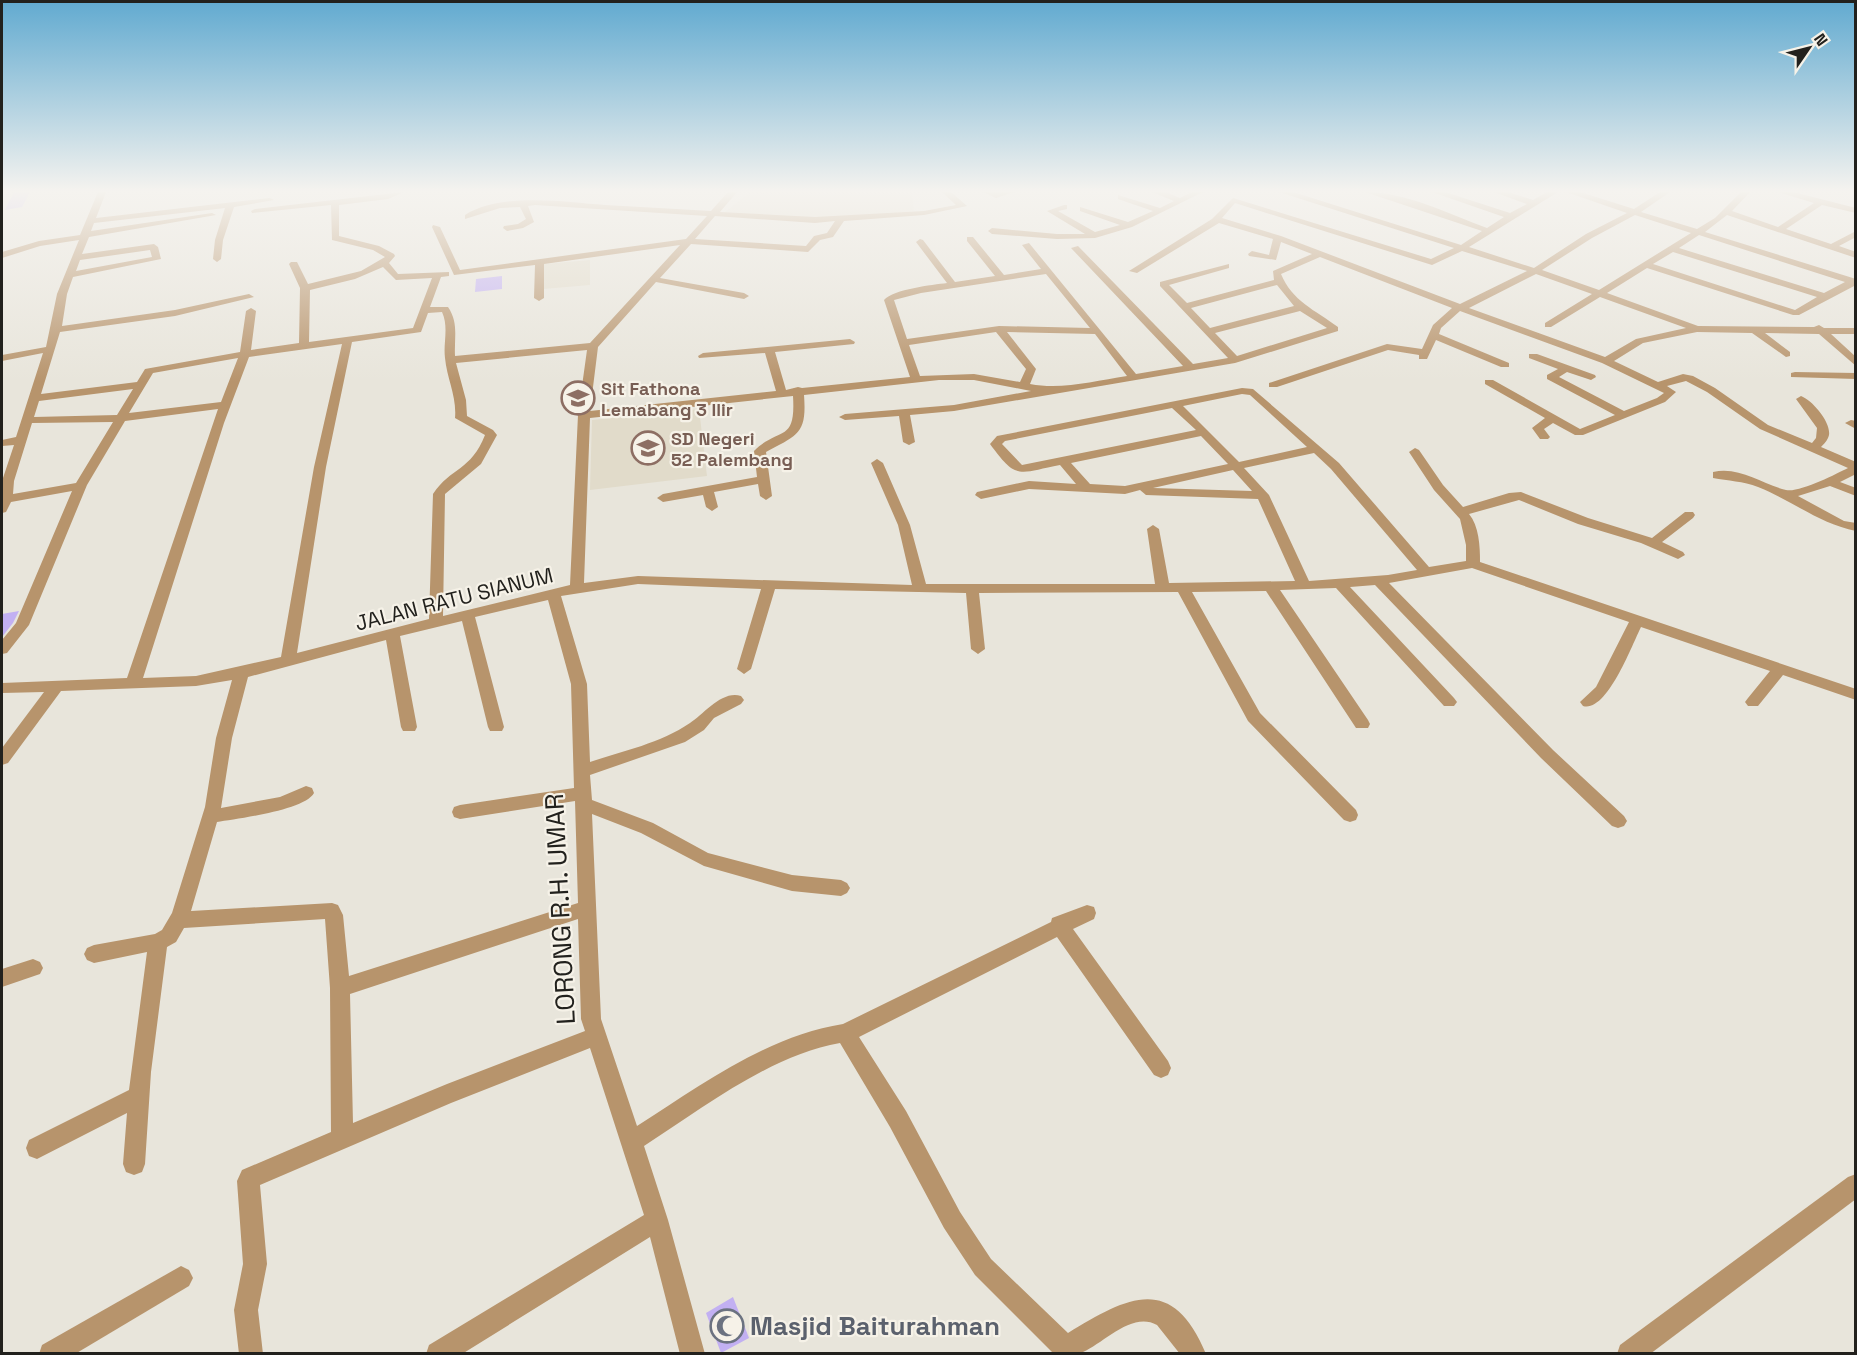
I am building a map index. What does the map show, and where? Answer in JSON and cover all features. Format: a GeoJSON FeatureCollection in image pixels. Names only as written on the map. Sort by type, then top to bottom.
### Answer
{"type":"FeatureCollection","features":[{"type":"Feature","properties":{"kind":"street"},"geometry":{"type":"LineString","coordinates":[[80,486],[4,504],[5,481],[22,440],[56,330],[69,275],[76,258],[96,255]]}},
{"type":"Feature","properties":{"kind":"street"},"geometry":{"type":"LineString","coordinates":[[69,275],[157,259],[156,255]]}},
{"type":"Feature","properties":{"kind":"street"},"geometry":{"type":"LineString","coordinates":[[305,288],[345,278],[384,263],[390,255]]}},
{"type":"Feature","properties":{"kind":"street"},"geometry":{"type":"LineString","coordinates":[[449,255],[457,273]]}},
{"type":"Feature","properties":{"kind":"street"},"geometry":{"type":"LineString","coordinates":[[384,263],[396,276],[457,273],[590,255]]}},
{"type":"Feature","properties":{"kind":"street"},"geometry":{"type":"LineString","coordinates":[[450,360],[592,346],[675,255]]}},
{"type":"Feature","properties":{"kind":"street"},"geometry":{"type":"LineString","coordinates":[[930,255],[952,284]]}},
{"type":"Feature","properties":{"kind":"street"},"geometry":{"type":"LineString","coordinates":[[983,255],[1001,278]]}},
{"type":"Feature","properties":{"kind":"street"},"geometry":{"type":"LineString","coordinates":[[1035,255],[1133,377]]}},
{"type":"Feature","properties":{"kind":"street"},"geometry":{"type":"LineString","coordinates":[[1082,255],[1189,366]]}},
{"type":"Feature","properties":{"kind":"street"},"geometry":{"type":"LineString","coordinates":[[1134,271],[1159,255]]}},
{"type":"Feature","properties":{"kind":"street"},"geometry":{"type":"LineString","coordinates":[[1258,255],[1273,258],[1274,255]]}},
{"type":"Feature","properties":{"kind":"street"},"geometry":{"type":"LineString","coordinates":[[845,417],[954,408],[1234,360],[1334,329],[1299,308],[1279,282],[1277,272],[1317,255]]}},
{"type":"Feature","properties":{"kind":"street"},"geometry":{"type":"LineString","coordinates":[[1323,255],[1606,361],[1670,391],[1669,394],[1581,433],[1489,382]]}},
{"type":"Feature","properties":{"kind":"street"},"geometry":{"type":"LineString","coordinates":[[1411,255],[1429,261],[1436,261],[1448,255]]}},
{"type":"Feature","properties":{"kind":"street"},"geometry":{"type":"LineString","coordinates":[[1485,255],[1598,292],[1697,329]]}},
{"type":"Feature","properties":{"kind":"street"},"geometry":{"type":"LineString","coordinates":[[1273,385],[1387,347],[1425,355],[1440,323],[1461,307],[1494,293],[1560,255]]}},
{"type":"Feature","properties":{"kind":"street"},"geometry":{"type":"LineString","coordinates":[[1548,325],[1598,292],[1663,255]]}},
{"type":"Feature","properties":{"kind":"street"},"geometry":{"type":"LineString","coordinates":[[1694,255],[1827,297]]}},
{"type":"Feature","properties":{"kind":"street"},"geometry":{"type":"LineString","coordinates":[[1772,255],[1854,282]]}},
{"type":"Feature","properties":{"kind":"street"},"geometry":{"type":"LineString","coordinates":[[539,298],[540,262]]}},
{"type":"Feature","properties":{"kind":"street"},"geometry":{"type":"LineString","coordinates":[[294,264],[305,288],[304,346]]}},
{"type":"Feature","properties":{"kind":"street"},"geometry":{"type":"LineString","coordinates":[[1647,265],[1796,313],[1821,330],[1856,363]]}},
{"type":"Feature","properties":{"kind":"street"},"geometry":{"type":"LineString","coordinates":[[1226,266],[1163,283],[1234,360]]}},
{"type":"Feature","properties":{"kind":"street"},"geometry":{"type":"LineString","coordinates":[[916,379],[889,300],[891,298],[904,293],[952,284],[1048,271]]}},
{"type":"Feature","properties":{"kind":"street"},"geometry":{"type":"LineString","coordinates":[[2,648],[22,625],[80,486],[149,371],[245,354],[417,330],[438,274]]}},
{"type":"Feature","properties":{"kind":"street"},"geometry":{"type":"LineString","coordinates":[[653,279],[744,296]]}},
{"type":"Feature","properties":{"kind":"street"},"geometry":{"type":"LineString","coordinates":[[1184,307],[1279,282]]}},
{"type":"Feature","properties":{"kind":"street"},"geometry":{"type":"LineString","coordinates":[[1796,313],[1854,282]]}},
{"type":"Feature","properties":{"kind":"street"},"geometry":{"type":"LineString","coordinates":[[56,330],[175,313],[249,297]]}},
{"type":"Feature","properties":{"kind":"street"},"geometry":{"type":"LineString","coordinates":[[1208,333],[1299,308]]}},
{"type":"Feature","properties":{"kind":"street"},"geometry":{"type":"LineString","coordinates":[[423,311],[445,309],[451,319],[450,360],[462,401],[462,420],[491,435],[475,464],[445,485],[439,494],[436,621]]}},
{"type":"Feature","properties":{"kind":"street"},"geometry":{"type":"LineString","coordinates":[[133,684],[225,405],[245,354],[251,311]]}},
{"type":"Feature","properties":{"kind":"street"},"geometry":{"type":"LineString","coordinates":[[1752,328],[1785,354]]}},
{"type":"Feature","properties":{"kind":"street"},"geometry":{"type":"LineString","coordinates":[[903,343],[999,329],[1098,331]]}},
{"type":"Feature","properties":{"kind":"street"},"geometry":{"type":"LineString","coordinates":[[999,329],[1031,369],[1024,385]]}},
{"type":"Feature","properties":{"kind":"street"},"geometry":{"type":"LineString","coordinates":[[1606,361],[1640,341],[1697,329],[1856,331]]}},
{"type":"Feature","properties":{"kind":"street"},"geometry":{"type":"LineString","coordinates":[[1433,335],[1505,365]]}},
{"type":"Feature","properties":{"kind":"street"},"geometry":{"type":"LineString","coordinates":[[288,661],[320,468],[347,341]]}},
{"type":"Feature","properties":{"kind":"street"},"geometry":{"type":"LineString","coordinates":[[703,357],[850,342]]}},
{"type":"Feature","properties":{"kind":"street","name":"JALAN RATU SIANUM"},"geometry":{"type":"LineString","coordinates":[[2,688],[196,681],[240,673],[436,621],[577,588],[584,414],[592,346]]}},
{"type":"Feature","properties":{"kind":"street"},"geometry":{"type":"LineString","coordinates":[[2,358],[50,349]]}},
{"type":"Feature","properties":{"kind":"street"},"geometry":{"type":"LineString","coordinates":[[770,351],[782,394]]}},
{"type":"Feature","properties":{"kind":"street"},"geometry":{"type":"LineString","coordinates":[[1533,356],[1591,377]]}},
{"type":"Feature","properties":{"kind":"street"},"geometry":{"type":"LineString","coordinates":[[1567,368],[1551,377],[1622,414]]}},
{"type":"Feature","properties":{"kind":"street"},"geometry":{"type":"LineString","coordinates":[[1795,375],[1856,376]]}},
{"type":"Feature","properties":{"kind":"street"},"geometry":{"type":"LineString","coordinates":[[584,414],[948,376],[974,377],[1049,391]]}},
{"type":"Feature","properties":{"kind":"street"},"geometry":{"type":"LineString","coordinates":[[1660,385],[1687,377],[1711,390],[1764,428],[1856,468]]}},
{"type":"Feature","properties":{"kind":"street"},"geometry":{"type":"LineString","coordinates":[[35,398],[140,385]]}},
{"type":"Feature","properties":{"kind":"street"},"geometry":{"type":"LineString","coordinates":[[765,496],[760,451],[792,434],[800,417],[798,390]]}},
{"type":"Feature","properties":{"kind":"street"},"geometry":{"type":"LineString","coordinates":[[1029,485],[1019,469],[996,444],[998,440],[1173,403],[1242,391],[1253,392],[1335,466],[1426,572]]}},
{"type":"Feature","properties":{"kind":"street"},"geometry":{"type":"LineString","coordinates":[[1801,399],[1823,429],[1823,437],[1813,450]]}},
{"type":"Feature","properties":{"kind":"street"},"geometry":{"type":"LineString","coordinates":[[1173,403],[1204,432],[1263,495],[1304,585]]}},
{"type":"Feature","properties":{"kind":"street"},"geometry":{"type":"LineString","coordinates":[[28,420],[111,419],[225,405]]}},
{"type":"Feature","properties":{"kind":"street"},"geometry":{"type":"LineString","coordinates":[[904,413],[909,442]]}},
{"type":"Feature","properties":{"kind":"street"},"geometry":{"type":"LineString","coordinates":[[1544,437],[1538,428],[1553,418]]}},
{"type":"Feature","properties":{"kind":"street"},"geometry":{"type":"LineString","coordinates":[[1019,469],[1204,432]]}},
{"type":"Feature","properties":{"kind":"street"},"geometry":{"type":"LineString","coordinates":[[2,443],[22,440]]}},
{"type":"Feature","properties":{"kind":"street"},"geometry":{"type":"LineString","coordinates":[[1125,490],[1316,448]]}},
{"type":"Feature","properties":{"kind":"street"},"geometry":{"type":"LineString","coordinates":[[1415,452],[1438,487],[1461,512],[1469,525],[1473,545],[1473,564]]}},
{"type":"Feature","properties":{"kind":"street"},"geometry":{"type":"LineString","coordinates":[[1062,460],[1086,488]]}},
{"type":"Feature","properties":{"kind":"street"},"geometry":{"type":"LineString","coordinates":[[877,463],[904,525],[920,588]]}},
{"type":"Feature","properties":{"kind":"street"},"geometry":{"type":"LineString","coordinates":[[1785,496],[1830,482],[1856,468]]}},
{"type":"Feature","properties":{"kind":"street"},"geometry":{"type":"LineString","coordinates":[[1717,475],[1729,474],[1749,479],[1840,524],[1856,528],[1853,532],[1856,536]]}},
{"type":"Feature","properties":{"kind":"street"},"geometry":{"type":"LineString","coordinates":[[663,498],[708,492],[764,480]]}},
{"type":"Feature","properties":{"kind":"street"},"geometry":{"type":"LineString","coordinates":[[1830,482],[1856,492]]}},
{"type":"Feature","properties":{"kind":"street"},"geometry":{"type":"LineString","coordinates":[[981,495],[1029,485],[1263,495]]}},
{"type":"Feature","properties":{"kind":"street"},"geometry":{"type":"LineString","coordinates":[[708,492],[712,507]]}},
{"type":"Feature","properties":{"kind":"street"},"geometry":{"type":"LineString","coordinates":[[1461,512],[1513,496],[1521,496],[1583,521],[1653,543],[1678,555]]}},
{"type":"Feature","properties":{"kind":"street"},"geometry":{"type":"LineString","coordinates":[[1653,543],[1689,515]]}},
{"type":"Feature","properties":{"kind":"street"},"geometry":{"type":"LineString","coordinates":[[1153,529],[1163,588]]}},
{"type":"Feature","properties":{"kind":"street"},"geometry":{"type":"LineString","coordinates":[[577,588],[638,580],[769,586],[920,588],[1183,588],[1304,585],[1378,580],[1473,564],[1856,695]]}},
{"type":"Feature","properties":{"kind":"street"},"geometry":{"type":"LineString","coordinates":[[1378,580],[1547,754],[1617,821]]}},
{"type":"Feature","properties":{"kind":"street"},"geometry":{"type":"LineString","coordinates":[[1339,583],[1449,702]]}},
{"type":"Feature","properties":{"kind":"street"},"geometry":{"type":"LineString","coordinates":[[1269,585],[1362,724]]}},
{"type":"Feature","properties":{"kind":"street"},"geometry":{"type":"LineString","coordinates":[[744,669],[769,586]]}},
{"type":"Feature","properties":{"kind":"street"},"geometry":{"type":"LineString","coordinates":[[972,588],[978,650]]}},
{"type":"Feature","properties":{"kind":"street"},"geometry":{"type":"LineString","coordinates":[[1183,588],[1254,717],[1350,815]]}},
{"type":"Feature","properties":{"kind":"street","name":"LORONG R.H. UMAR"},"geometry":{"type":"LineString","coordinates":[[553,594],[579,684],[591,1019],[657,1220],[693,1353]]}},
{"type":"Feature","properties":{"kind":"street"},"geometry":{"type":"LineString","coordinates":[[467,614],[495,727]]}},
{"type":"Feature","properties":{"kind":"street"},"geometry":{"type":"LineString","coordinates":[[1588,702],[1604,687],[1637,621]]}},
{"type":"Feature","properties":{"kind":"street"},"geometry":{"type":"LineString","coordinates":[[392,634],[409,727]]}},
{"type":"Feature","properties":{"kind":"street"},"geometry":{"type":"LineString","coordinates":[[1753,702],[1779,670]]}},
{"type":"Feature","properties":{"kind":"street"},"geometry":{"type":"LineString","coordinates":[[94,954],[158,942],[169,936],[178,920],[210,817],[224,738],[240,673]]}},
{"type":"Feature","properties":{"kind":"street"},"geometry":{"type":"LineString","coordinates":[[2,759],[56,687]]}},
{"type":"Feature","properties":{"kind":"street"},"geometry":{"type":"LineString","coordinates":[[581,772],[679,738],[698,726],[709,714],[736,700]]}},
{"type":"Feature","properties":{"kind":"street"},"geometry":{"type":"LineString","coordinates":[[210,817],[283,802],[306,793]]}},
{"type":"Feature","properties":{"kind":"street"},"geometry":{"type":"LineString","coordinates":[[460,812],[582,799],[646,828],[704,859],[792,884],[841,888]]}},
{"type":"Feature","properties":{"kind":"street"},"geometry":{"type":"LineString","coordinates":[[339,988],[586,908]]}},
{"type":"Feature","properties":{"kind":"street"},"geometry":{"type":"LineString","coordinates":[[178,920],[332,911],[339,988],[342,1138]]}},
{"type":"Feature","properties":{"kind":"street"},"geometry":{"type":"LineString","coordinates":[[632,1142],[779,1053],[822,1035],[844,1033],[1059,924],[1087,913]]}},
{"type":"Feature","properties":{"kind":"street"},"geometry":{"type":"LineString","coordinates":[[1059,924],[1161,1068]]}},
{"type":"Feature","properties":{"kind":"street"},"geometry":{"type":"LineString","coordinates":[[135,1164],[139,1096],[158,942]]}},
{"type":"Feature","properties":{"kind":"street"},"geometry":{"type":"LineString","coordinates":[[2,978],[33,968]]}},
{"type":"Feature","properties":{"kind":"street"},"geometry":{"type":"LineString","coordinates":[[844,1033],[898,1119],[952,1220],[982,1267],[1050,1335],[1066,1348],[1134,1310],[1148,1307],[1165,1315],[1182,1334],[1194,1353]]}},
{"type":"Feature","properties":{"kind":"street"},"geometry":{"type":"LineString","coordinates":[[251,1353],[246,1310],[255,1276],[255,1264],[248,1181],[255,1173],[596,1036]]}},
{"type":"Feature","properties":{"kind":"street"},"geometry":{"type":"LineString","coordinates":[[37,1148],[139,1096]]}},
{"type":"Feature","properties":{"kind":"street"},"geometry":{"type":"LineString","coordinates":[[1629,1353],[1856,1185]]}},
{"type":"Feature","properties":{"kind":"street"},"geometry":{"type":"LineString","coordinates":[[438,1353],[657,1220]]}},
{"type":"Feature","properties":{"kind":"street"},"geometry":{"type":"LineString","coordinates":[[51,1353],[181,1278]]}},
{"type":"Feature","properties":{"kind":"shaded area"},"geometry":{"type":"Polygon","coordinates":[[[590,260],[590,285],[543,289],[544,264],[590,260]]]}},
{"type":"Feature","properties":{"kind":"shaded area","name":"SD Negeri 52 Palembang"},"geometry":{"type":"Polygon","coordinates":[[[699,409],[707,476],[590,490],[592,420],[699,409]]]}},
{"type":"Feature","properties":{"kind":"building"},"geometry":{"type":"Polygon","coordinates":[[[502,276],[502,289],[475,292],[476,279],[502,276]]]}},
{"type":"Feature","properties":{"kind":"building"},"geometry":{"type":"Polygon","coordinates":[[[19,611],[13,623],[2,637],[2,614],[19,611]]]}},
{"type":"Feature","properties":{"kind":"building","name":"Masjid Baiturahman"},"geometry":{"type":"Polygon","coordinates":[[[733,1297],[749,1338],[721,1353],[706,1313],[733,1297]]]}},
{"type":"Feature","properties":{"kind":"place","name":"Sit Fathona Lemabang 3 Ilir"},"geometry":{"type":"Point","coordinates":[578,398]}},
{"type":"Feature","properties":{"kind":"place","name":"SD Negeri 52 Palembang"},"geometry":{"type":"Point","coordinates":[648,448]}},
{"type":"Feature","properties":{"kind":"place","name":"Masjid Baiturahman"},"geometry":{"type":"Point","coordinates":[727,1326]}}]}
